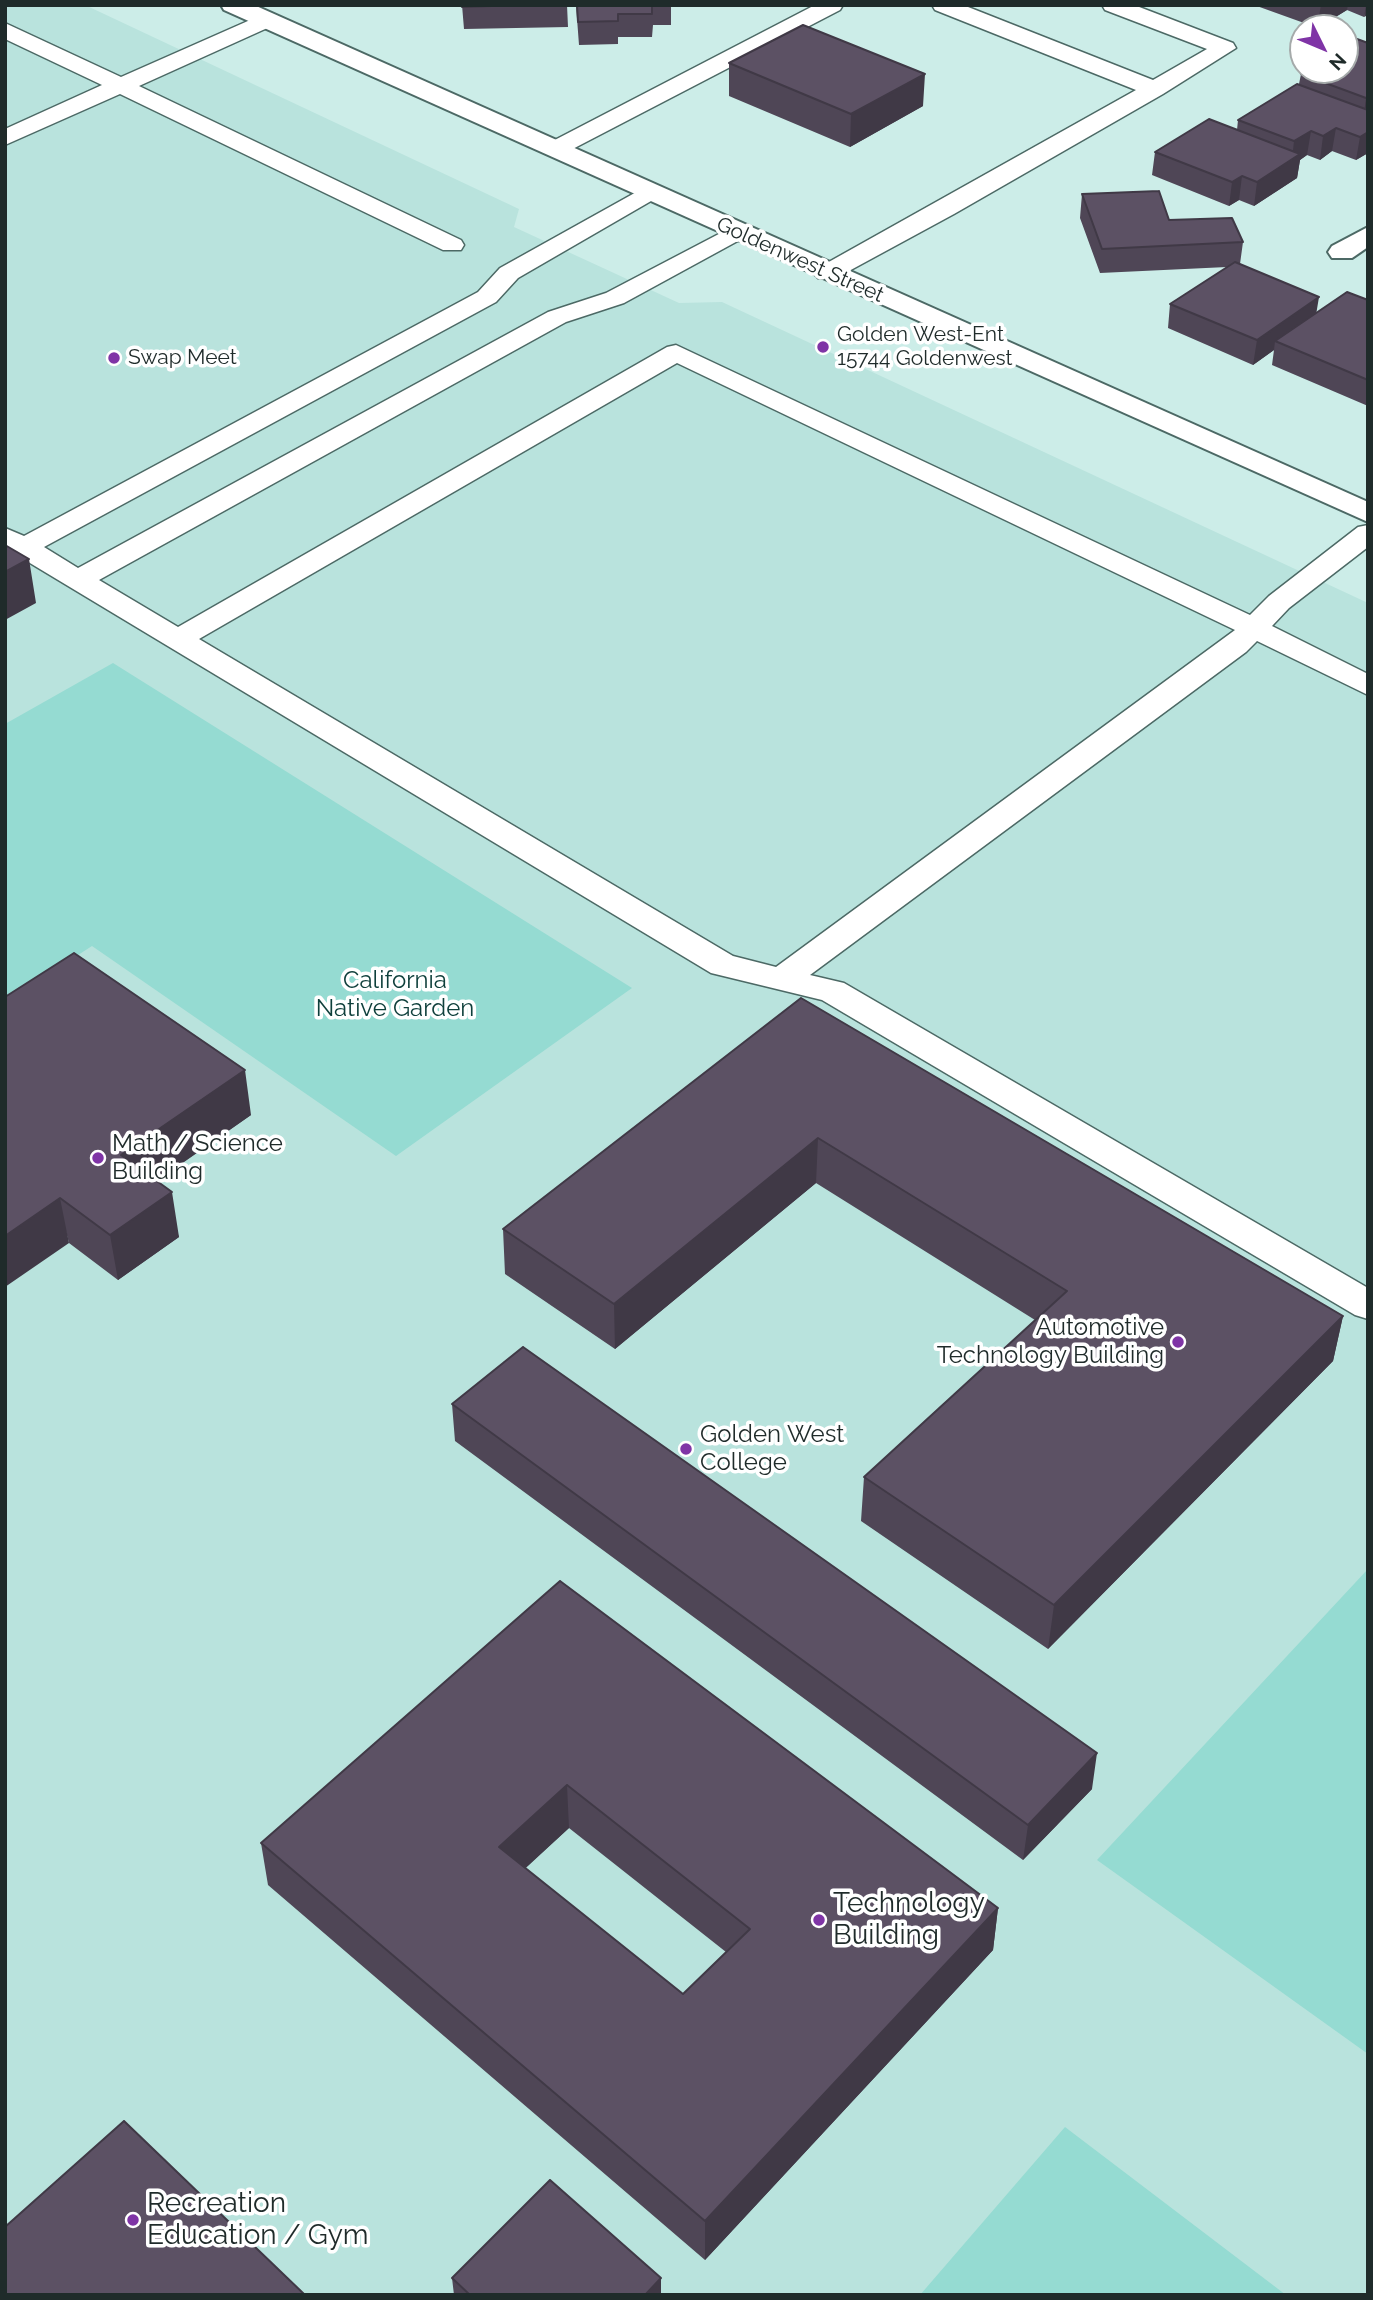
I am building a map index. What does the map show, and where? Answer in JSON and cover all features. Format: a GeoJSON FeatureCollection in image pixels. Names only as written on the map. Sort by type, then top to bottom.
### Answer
{"type":"FeatureCollection","features":[{"type":"Feature","properties":{"kind":"main road","name":"Goldenwest Street"},"geometry":{"type":"LineString","coordinates":[[233,5],[1368,513]]}},
{"type":"Feature","properties":{"kind":"main road"},"geometry":{"type":"LineString","coordinates":[[1368,235],[1342,252],[1368,262]]}},
{"type":"Feature","properties":{"kind":"lane"},"geometry":{"type":"LineString","coordinates":[[555,149],[832,5]]}},
{"type":"Feature","properties":{"kind":"lane"},"geometry":{"type":"LineString","coordinates":[[943,5],[1155,89]]}},
{"type":"Feature","properties":{"kind":"lane"},"geometry":{"type":"LineString","coordinates":[[827,272],[945,209],[1225,48],[1113,5]]}},
{"type":"Feature","properties":{"kind":"lane"},"geometry":{"type":"LineString","coordinates":[[5,138],[266,20]]}},
{"type":"Feature","properties":{"kind":"lane"},"geometry":{"type":"LineString","coordinates":[[5,30],[452,245]]}},
{"type":"Feature","properties":{"kind":"lane"},"geometry":{"type":"LineString","coordinates":[[15,542],[487,296],[509,273],[649,192]]}},
{"type":"Feature","properties":{"kind":"lane"},"geometry":{"type":"LineString","coordinates":[[77,580],[557,317],[614,298],[736,232]]}},
{"type":"Feature","properties":{"kind":"lane"},"geometry":{"type":"LineString","coordinates":[[178,639],[676,353],[1252,627],[1368,685]]}},
{"type":"Feature","properties":{"kind":"lane"},"geometry":{"type":"LineString","coordinates":[[783,978],[1236,646],[1252,627],[1368,534]]}},
{"type":"Feature","properties":{"kind":"lane"},"geometry":{"type":"LineString","coordinates":[[15,542],[723,965],[832,991],[1368,1305]]}},
{"type":"Feature","properties":{"kind":"shaded area","name":"Golden West College"},"geometry":{"type":"Polygon","coordinates":[[[5,5],[85,5],[519,209],[514,227],[679,303],[722,302],[1368,603],[1368,2295],[5,2295],[5,5]]]}},
{"type":"Feature","properties":{"kind":"green space","name":"California Native Garden"},"geometry":{"type":"Polygon","coordinates":[[[113,663],[632,988],[396,1156],[92,946],[5,1002],[5,724],[113,663]]]}},
{"type":"Feature","properties":{"kind":"green space"},"geometry":{"type":"Polygon","coordinates":[[[1368,1569],[1368,2054],[1097,1860],[1368,1569]]]}},
{"type":"Feature","properties":{"kind":"green space"},"geometry":{"type":"Polygon","coordinates":[[[1065,2127],[1286,2295],[920,2295],[1065,2127]]]}},
{"type":"Feature","properties":{"kind":"building"},"geometry":{"type":"Polygon","coordinates":[[[462,5],[521,5],[462,7],[462,5]]]}},
{"type":"Feature","properties":{"kind":"building"},"geometry":{"type":"Polygon","coordinates":[[[577,5],[652,5],[652,14],[618,14],[618,21],[578,22],[577,5]]]}},
{"type":"Feature","properties":{"kind":"building"},"geometry":{"type":"Polygon","coordinates":[[[803,25],[925,74],[851,114],[729,63],[803,25]]]}},
{"type":"Feature","properties":{"kind":"building"},"geometry":{"type":"Polygon","coordinates":[[[1359,40],[1368,43],[1366,98],[1328,84],[1359,84],[1359,40]]]}},
{"type":"Feature","properties":{"kind":"building"},"geometry":{"type":"Polygon","coordinates":[[[1297,84],[1368,110],[1368,132],[1360,137],[1336,128],[1323,136],[1311,131],[1294,141],[1238,120],[1297,84]]]}},
{"type":"Feature","properties":{"kind":"building"},"geometry":{"type":"Polygon","coordinates":[[[1209,119],[1300,154],[1257,182],[1242,176],[1232,182],[1155,152],[1209,119]]]}},
{"type":"Feature","properties":{"kind":"building"},"geometry":{"type":"Polygon","coordinates":[[[1159,191],[1169,220],[1232,218],[1243,242],[1102,249],[1082,194],[1159,191]]]}},
{"type":"Feature","properties":{"kind":"building"},"geometry":{"type":"Polygon","coordinates":[[[1235,262],[1319,297],[1257,340],[1170,304],[1235,262]]]}},
{"type":"Feature","properties":{"kind":"building"},"geometry":{"type":"Polygon","coordinates":[[[1347,292],[1368,300],[1368,380],[1275,341],[1347,292]]]}},
{"type":"Feature","properties":{"kind":"building"},"geometry":{"type":"Polygon","coordinates":[[[5,545],[29,559],[5,572],[5,545]]]}},
{"type":"Feature","properties":{"kind":"building","name":"Math / Science Building"},"geometry":{"type":"Polygon","coordinates":[[[74,953],[245,1070],[121,1155],[172,1192],[110,1235],[60,1198],[5,1236],[5,997],[74,953]]]}},
{"type":"Feature","properties":{"kind":"building","name":"Automotive Technology Building"},"geometry":{"type":"Polygon","coordinates":[[[801,998],[1343,1316],[1054,1605],[864,1477],[1067,1291],[818,1138],[614,1304],[503,1229],[801,998]]]}},
{"type":"Feature","properties":{"kind":"building"},"geometry":{"type":"Polygon","coordinates":[[[523,1347],[1097,1753],[1028,1825],[452,1404],[523,1347]]]}},
{"type":"Feature","properties":{"kind":"building","name":"Technology Building"},"geometry":{"type":"Polygon","coordinates":[[[560,1581],[998,1908],[705,2221],[261,1843],[560,1581]],[[567,1785],[499,1847],[683,1994],[750,1929],[567,1785]]]}},
{"type":"Feature","properties":{"kind":"building","name":"Recreation Education / Gym"},"geometry":{"type":"Polygon","coordinates":[[[124,2121],[305,2295],[5,2295],[5,2227],[124,2121]]]}},
{"type":"Feature","properties":{"kind":"building"},"geometry":{"type":"Polygon","coordinates":[[[550,2180],[661,2278],[645,2295],[470,2295],[452,2278],[550,2180]]]}},
{"type":"Feature","properties":{"kind":"place","name":"Golden West-Ent 15744 Goldenwest"},"geometry":{"type":"Point","coordinates":[823,347]}},
{"type":"Feature","properties":{"kind":"place","name":"Swap Meet"},"geometry":{"type":"Point","coordinates":[114,358]}},
{"type":"Feature","properties":{"kind":"place","name":"Math / Science Building"},"geometry":{"type":"Point","coordinates":[98,1158]}},
{"type":"Feature","properties":{"kind":"place","name":"Automotive Technology Building"},"geometry":{"type":"Point","coordinates":[1178,1342]}},
{"type":"Feature","properties":{"kind":"place","name":"Golden West College"},"geometry":{"type":"Point","coordinates":[686,1449]}},
{"type":"Feature","properties":{"kind":"place","name":"Technology Building"},"geometry":{"type":"Point","coordinates":[819,1920]}},
{"type":"Feature","properties":{"kind":"place","name":"Recreation Education / Gym"},"geometry":{"type":"Point","coordinates":[133,2220]}}]}
